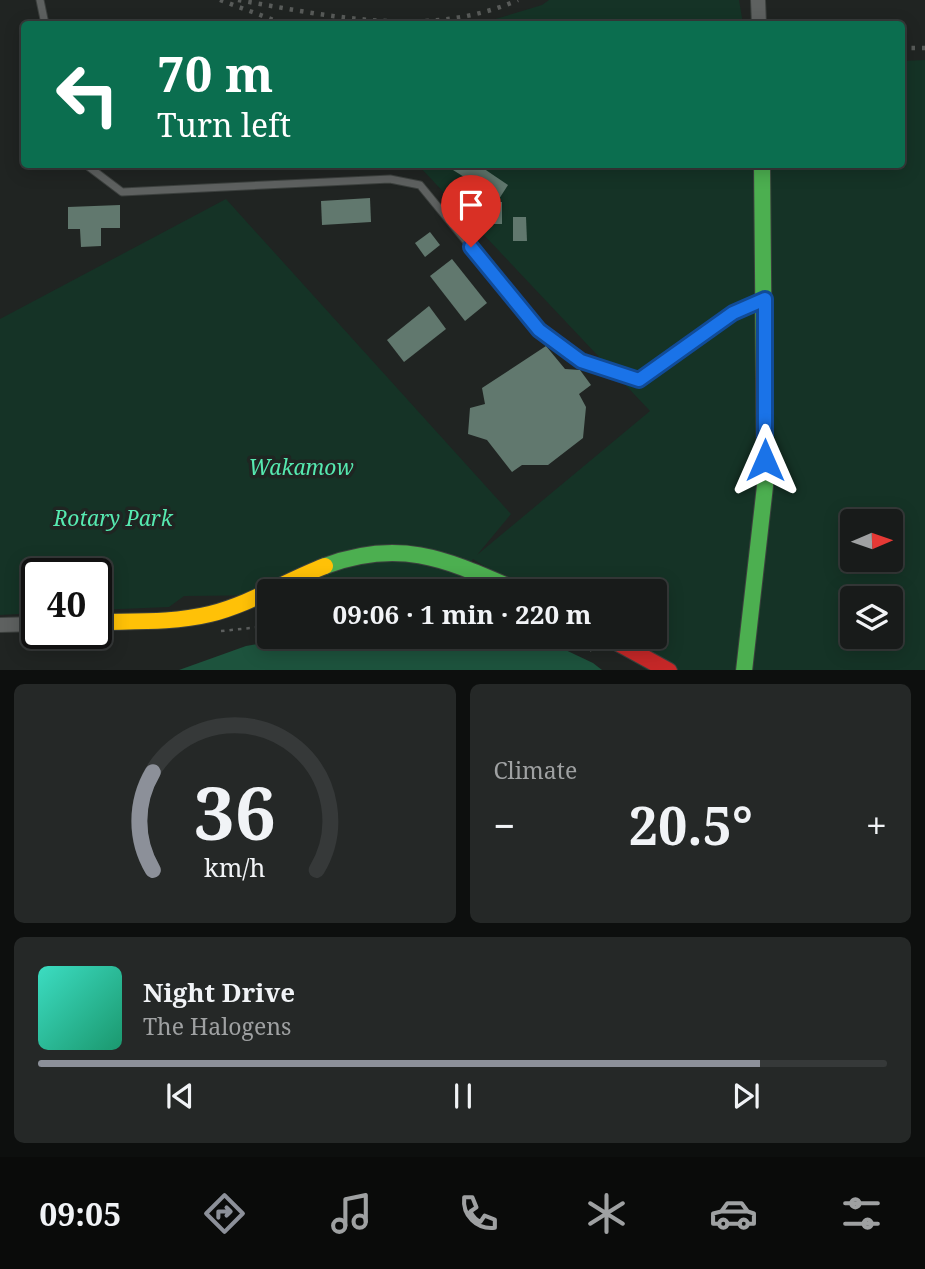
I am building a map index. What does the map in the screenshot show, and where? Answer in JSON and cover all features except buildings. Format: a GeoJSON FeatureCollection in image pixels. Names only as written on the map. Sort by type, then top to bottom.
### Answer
{"type":"FeatureCollection","features":[{"type":"Feature","properties":{"kind":"street"},"geometry":{"type":"LineString","coordinates":[[758,0],[759,21]]}},
{"type":"Feature","properties":{"kind":"street"},"geometry":{"type":"LineString","coordinates":[[744,670],[765,486],[762,168]]}},
{"type":"Feature","properties":{"kind":"street"},"geometry":{"type":"LineString","coordinates":[[298,579],[338,562],[379,552],[422,555],[486,579]]}},
{"type":"Feature","properties":{"kind":"street"},"geometry":{"type":"LineString","coordinates":[[112,621],[171,619],[222,611],[257,596]]}},
{"type":"Feature","properties":{"kind":"street"},"geometry":{"type":"LineString","coordinates":[[0,625],[21,624]]}},
{"type":"Feature","properties":{"kind":"street"},"geometry":{"type":"LineString","coordinates":[[630,649],[669,670]]}},
{"type":"Feature","properties":{"kind":"lane"},"geometry":{"type":"LineString","coordinates":[[40,0],[44,21]]}},
{"type":"Feature","properties":{"kind":"lane"},"geometry":{"type":"LineString","coordinates":[[90,168],[122,192],[390,179],[420,185],[539,330],[581,361],[639,380],[733,313],[765,299]]}},
{"type":"Feature","properties":{"kind":"green space"},"geometry":{"type":"Polygon","coordinates":[[[549,0],[739,0],[742,21],[489,21],[542,5],[549,0]]]}},
{"type":"Feature","properties":{"kind":"green space"},"geometry":{"type":"Polygon","coordinates":[[[925,60],[925,670],[646,670],[613,649],[667,649],[667,579],[504,579],[473,559],[459,579],[257,579],[257,595],[184,596],[169,607],[112,609],[112,558],[21,558],[21,614],[0,615],[0,319],[226,199],[511,514],[477,555],[650,411],[421,168],[905,168],[905,61],[925,60]]]}},
{"type":"Feature","properties":{"kind":"shaded area"},"geometry":{"type":"Polygon","coordinates":[[[257,644],[257,649],[563,649],[602,670],[179,670],[257,644]]]}},
{"type":"Feature","properties":{"kind":"railway"},"geometry":{"type":"LineString","coordinates":[[220,0],[276,21]]}},
{"type":"Feature","properties":{"kind":"railway"},"geometry":{"type":"LineString","coordinates":[[238,0],[379,21],[450,19],[484,12],[518,0]]}},
{"type":"Feature","properties":{"kind":"railway"},"geometry":{"type":"LineString","coordinates":[[905,48],[925,48]]}},
{"type":"Feature","properties":{"kind":"traffic: fast"},"geometry":{"type":"LineString","coordinates":[[744,670],[765,486],[762,168]]}},
{"type":"Feature","properties":{"kind":"traffic: fast"},"geometry":{"type":"LineString","coordinates":[[325,566],[378,553],[402,553],[425,556],[490,579]]}},
{"type":"Feature","properties":{"kind":"traffic: slow"},"geometry":{"type":"LineString","coordinates":[[112,622],[168,620],[210,614],[325,566]]}},
{"type":"Feature","properties":{"kind":"traffic: jam"},"geometry":{"type":"LineString","coordinates":[[629,649],[667,670]]}},
{"type":"Feature","properties":{"kind":"route"},"geometry":{"type":"LineString","coordinates":[[471,247],[539,330],[581,361],[639,380],[733,313],[765,299],[765,460]]}},
{"type":"Feature","properties":{"kind":"park label","name":"Wakamow"},"geometry":{"type":"Point","coordinates":[301,467]}},
{"type":"Feature","properties":{"kind":"park label","name":"Rotary Park"},"geometry":{"type":"Point","coordinates":[113,518]}}]}
